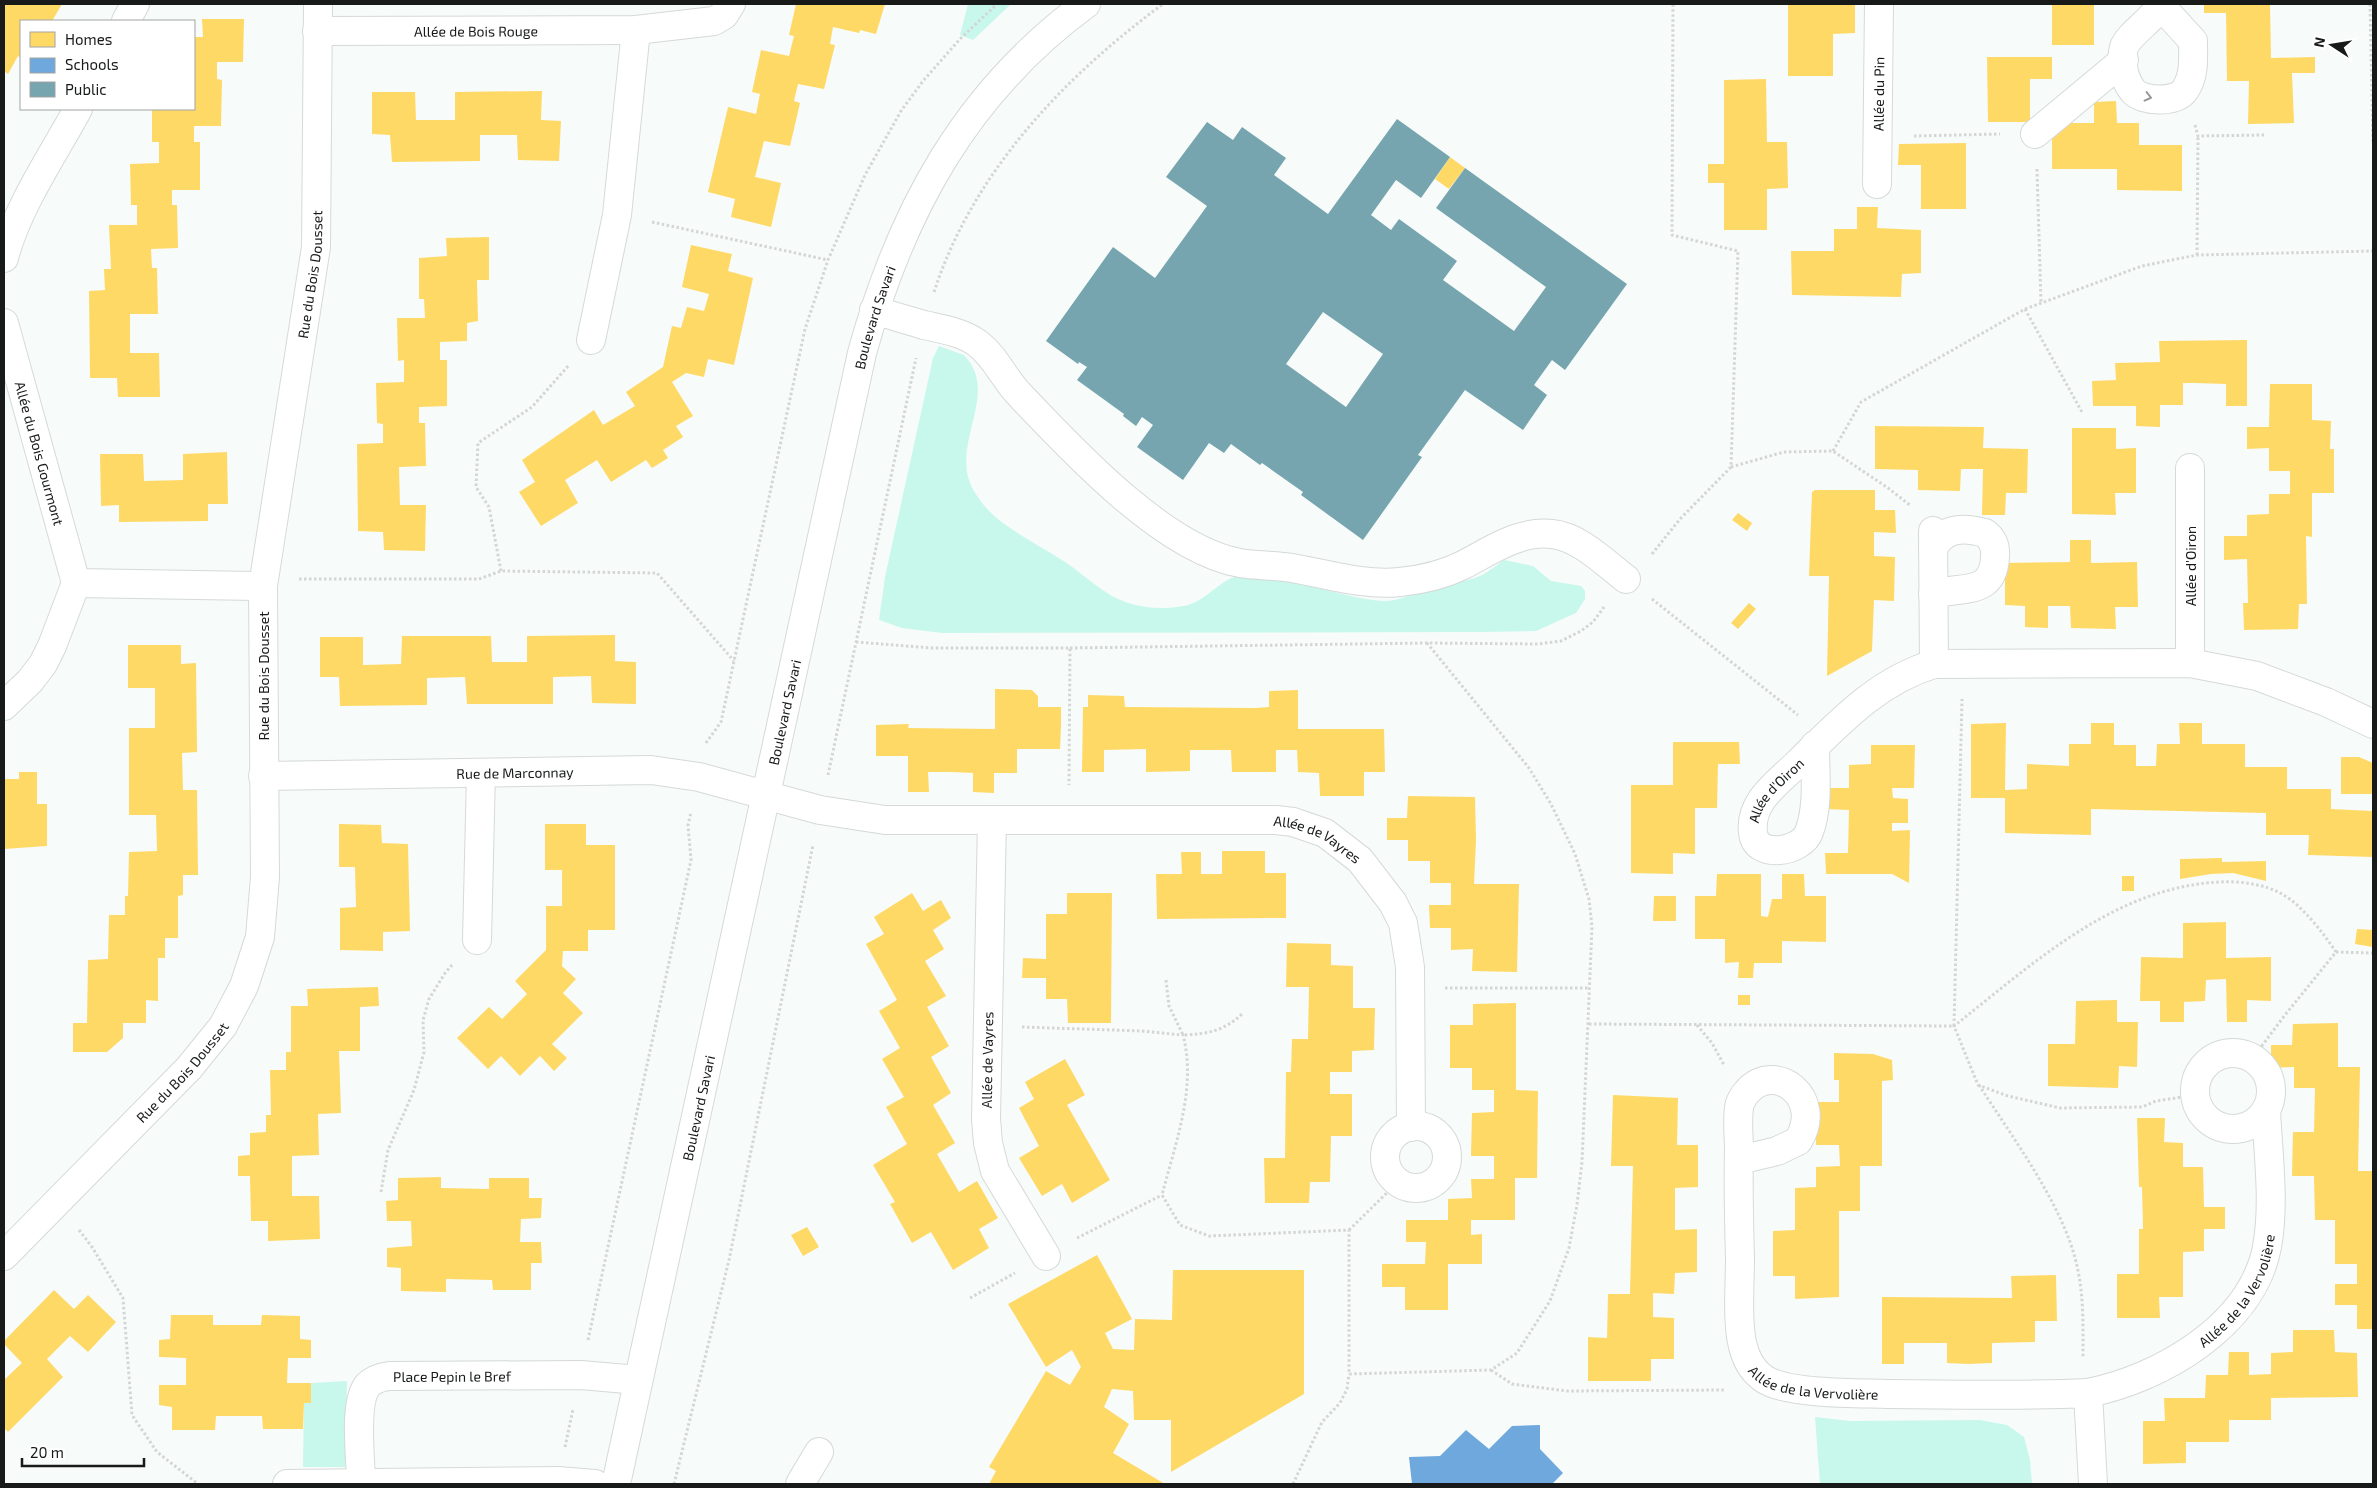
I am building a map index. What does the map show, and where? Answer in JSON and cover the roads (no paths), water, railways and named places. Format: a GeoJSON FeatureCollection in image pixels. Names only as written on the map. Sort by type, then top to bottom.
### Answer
{"type":"FeatureCollection","features":[{"type":"Feature","properties":{"kind":"street"},"geometry":{"type":"LineString","coordinates":[[127,20],[135,4]]}},
{"type":"Feature","properties":{"kind":"street","name":"Rue du Bois Dousset"},"geometry":{"type":"LineString","coordinates":[[4,1256],[189,1068],[223,1026],[235,1007],[253,963],[260,937],[265,877],[263,776],[264,583],[316,247],[318,4]]}},
{"type":"Feature","properties":{"kind":"street","name":"Allée de Bois Rouge"},"geometry":{"type":"LineString","coordinates":[[317,32],[636,30],[714,21],[724,14],[731,4]]}},
{"type":"Feature","properties":{"kind":"street","name":"Boulevard Savari"},"geometry":{"type":"LineString","coordinates":[[616,1484],[860,362],[874,310],[892,258],[911,216],[942,160],[970,116],[1016,64],[1057,25],[1086,4]]}},
{"type":"Feature","properties":{"kind":"street","name":"Allée du Pin"},"geometry":{"type":"LineString","coordinates":[[1878,184],[1879,4]]}},
{"type":"Feature","properties":{"kind":"street"},"geometry":{"type":"LineString","coordinates":[[2161,5],[2193,41],[2193,72],[2185,91],[2170,99],[2150,99],[2134,92],[2123,74],[2124,47],[2161,5]]}},
{"type":"Feature","properties":{"kind":"street"},"geometry":{"type":"LineString","coordinates":[[591,340],[617,215],[636,30]]}},
{"type":"Feature","properties":{"kind":"street"},"geometry":{"type":"LineString","coordinates":[[2035,134],[2124,60]]}},
{"type":"Feature","properties":{"kind":"street"},"geometry":{"type":"LineString","coordinates":[[4,258],[11,235],[27,202],[77,110]]}},
{"type":"Feature","properties":{"kind":"street"},"geometry":{"type":"LineString","coordinates":[[874,310],[964,336],[990,353],[1012,386],[1035,411],[1129,503],[1188,542],[1214,555],[1240,563],[1291,568],[1389,583],[1444,572],[1462,566],[1498,546],[1527,536],[1553,534],[1573,541],[1626,579]]}},
{"type":"Feature","properties":{"kind":"street","name":"Allée du Bois Gourmont"},"geometry":{"type":"LineString","coordinates":[[4,323],[76,583]]}},
{"type":"Feature","properties":{"kind":"street","name":"Allée d'Oiron"},"geometry":{"type":"LineString","coordinates":[[2190,468],[2190,664]]}},
{"type":"Feature","properties":{"kind":"street"},"geometry":{"type":"LineString","coordinates":[[1933,520],[1934,664]]}},
{"type":"Feature","properties":{"kind":"street"},"geometry":{"type":"LineString","coordinates":[[1933,549],[1937,540],[1945,532],[1963,529],[1985,533],[1994,543],[1996,551],[1994,569],[1989,580],[1975,588],[1934,594]]}},
{"type":"Feature","properties":{"kind":"street"},"geometry":{"type":"LineString","coordinates":[[4,706],[30,681],[43,664],[52,646],[76,583],[264,583]]}},
{"type":"Feature","properties":{"kind":"street"},"geometry":{"type":"LineString","coordinates":[[1820,740],[1849,712],[1878,691],[1917,670],[1934,664],[2190,664],[2257,676],[2326,702],[2373,724]]}},
{"type":"Feature","properties":{"kind":"street","name":"Rue de Marconnay"},"geometry":{"type":"LineString","coordinates":[[263,776],[651,770],[699,778],[766,795]]}},
{"type":"Feature","properties":{"kind":"street"},"geometry":{"type":"LineString","coordinates":[[477,940],[481,772]]}},
{"type":"Feature","properties":{"kind":"street","name":"Allée de Vayres"},"geometry":{"type":"LineString","coordinates":[[766,795],[820,810],[885,820],[1276,820],[1293,822],[1324,833],[1360,860],[1394,902],[1404,931],[1410,987],[1411,1127]]}},
{"type":"Feature","properties":{"kind":"street","name":"Allée de Vayres"},"geometry":{"type":"LineString","coordinates":[[992,820],[986,1120],[988,1143],[995,1171],[1046,1256]]}},
{"type":"Feature","properties":{"kind":"street","name":"Allée de la Vervolière"},"geometry":{"type":"LineString","coordinates":[[1738,1160],[1777,1151],[1792,1145],[1803,1134],[1806,1113],[1805,1103],[1795,1089],[1772,1081],[1753,1086],[1739,1106],[1738,1160],[1742,1344],[1753,1368],[1769,1382],[1792,1388],[1849,1393],[2088,1393],[2127,1384],[2178,1358],[2206,1338],[2225,1321],[2242,1301],[2258,1271],[2268,1240],[2270,1192],[2266,1110],[2271,1098],[2271,1085],[2266,1072],[2252,1059],[2234,1053],[2220,1055],[2200,1071],[2195,1095],[2204,1117],[2213,1124],[2225,1129],[2248,1127],[2266,1110]]}},
{"type":"Feature","properties":{"kind":"street"},"geometry":{"type":"LineString","coordinates":[[1422,1126],[1432,1130],[1439,1136],[1447,1154],[1446,1165],[1442,1174],[1426,1187],[1416,1188],[1398,1182],[1390,1174],[1385,1155],[1393,1136],[1411,1127],[1422,1126]]}},
{"type":"Feature","properties":{"kind":"street","name":"Place Pepin le Bref"},"geometry":{"type":"LineString","coordinates":[[361,1483],[360,1415],[362,1399],[366,1387],[376,1379],[390,1376],[581,1375],[638,1380]]}},
{"type":"Feature","properties":{"kind":"street"},"geometry":{"type":"LineString","coordinates":[[2088,1393],[2093,1484]]}},
{"type":"Feature","properties":{"kind":"street"},"geometry":{"type":"LineString","coordinates":[[800,1484],[819,1452]]}},
{"type":"Feature","properties":{"kind":"street"},"geometry":{"type":"LineString","coordinates":[[287,1484],[558,1481],[595,1484]]}}]}
